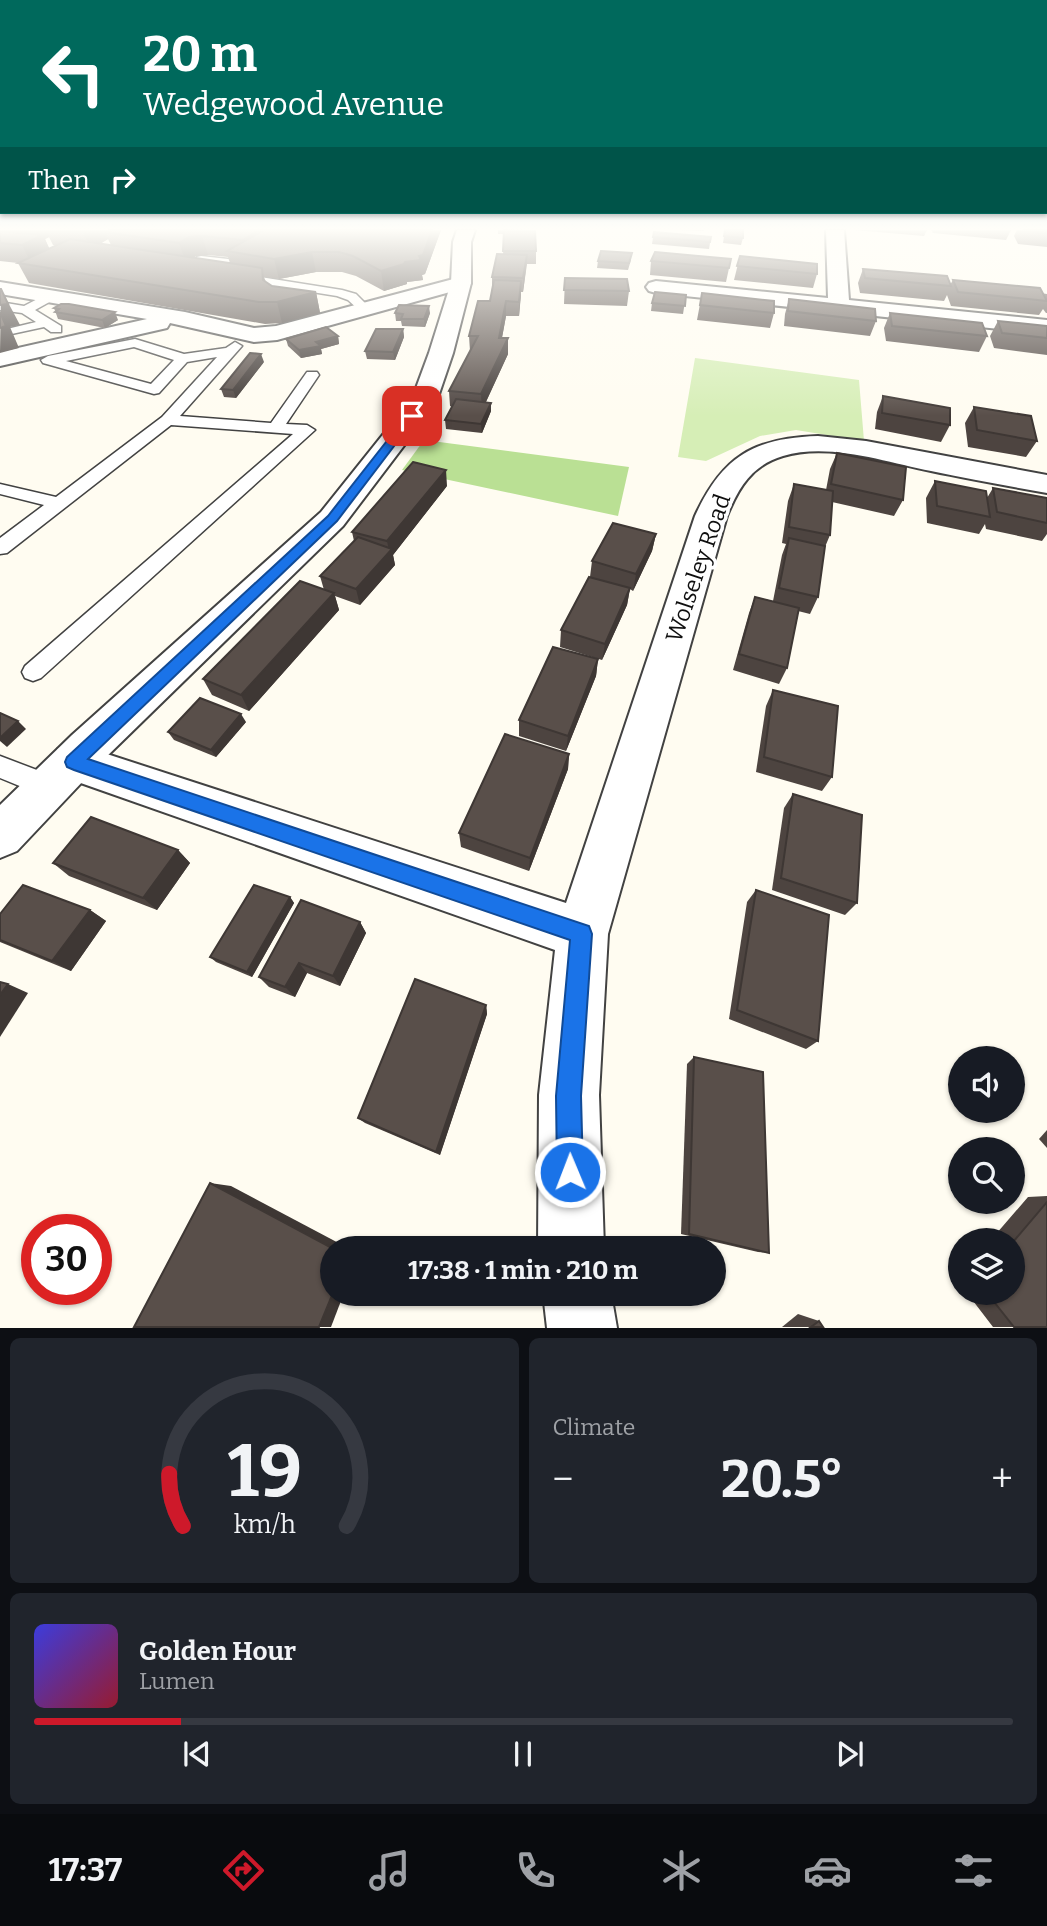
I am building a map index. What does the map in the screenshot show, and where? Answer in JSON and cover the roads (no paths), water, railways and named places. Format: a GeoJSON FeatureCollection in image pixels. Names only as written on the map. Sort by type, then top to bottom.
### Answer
{"type":"FeatureCollection","features":[{"type":"Feature","properties":{"kind":"street"},"geometry":{"type":"LineString","coordinates":[[17,292],[139,307],[203,319],[247,334],[277,333],[428,292]]}},
{"type":"Feature","properties":{"kind":"street"},"geometry":{"type":"LineString","coordinates":[[0,836],[61,774],[332,519],[424,400],[458,292]]}},
{"type":"Feature","properties":{"kind":"street"},"geometry":{"type":"LineString","coordinates":[[704,292],[1047,327]]}},
{"type":"Feature","properties":{"kind":"street"},"geometry":{"type":"LineString","coordinates":[[838,292],[839,306]]}},
{"type":"Feature","properties":{"kind":"street"},"geometry":{"type":"LineString","coordinates":[[0,359],[203,319]]}},
{"type":"Feature","properties":{"kind":"street","name":"Wolseley Road"},"geometry":{"type":"LineString","coordinates":[[571,1236],[569,1096],[582,934],[711,516],[722,491],[736,472],[756,456],[782,448],[812,444],[848,447],[1047,484]]}},
{"type":"Feature","properties":{"kind":"street"},"geometry":{"type":"LineString","coordinates":[[61,774],[582,934]]}},
{"type":"Feature","properties":{"kind":"street"},"geometry":{"type":"LineString","coordinates":[[579,1306],[582,1328]]}},
{"type":"Feature","properties":{"kind":"lane"},"geometry":{"type":"LineString","coordinates":[[284,292],[314,300],[333,292]]}},
{"type":"Feature","properties":{"kind":"lane"},"geometry":{"type":"LineString","coordinates":[[288,294],[292,292]]}},
{"type":"Feature","properties":{"kind":"lane"},"geometry":{"type":"LineString","coordinates":[[348,292],[365,309]]}},
{"type":"Feature","properties":{"kind":"lane"},"geometry":{"type":"LineString","coordinates":[[0,306],[34,296],[51,326],[12,332]]}},
{"type":"Feature","properties":{"kind":"lane"},"geometry":{"type":"LineString","coordinates":[[0,548],[168,420],[247,334]]}},
{"type":"Feature","properties":{"kind":"lane"},"geometry":{"type":"LineString","coordinates":[[183,358],[154,390],[48,360],[135,343],[183,358],[231,351]]}},
{"type":"Feature","properties":{"kind":"lane"},"geometry":{"type":"LineString","coordinates":[[275,428],[312,375]]}},
{"type":"Feature","properties":{"kind":"lane"},"geometry":{"type":"LineString","coordinates":[[33,672],[307,430],[168,420]]}},
{"type":"Feature","properties":{"kind":"lane"},"geometry":{"type":"LineString","coordinates":[[0,489],[59,503]]}},
{"type":"Feature","properties":{"kind":"lane"},"geometry":{"type":"LineString","coordinates":[[0,767],[61,774]]}}]}
